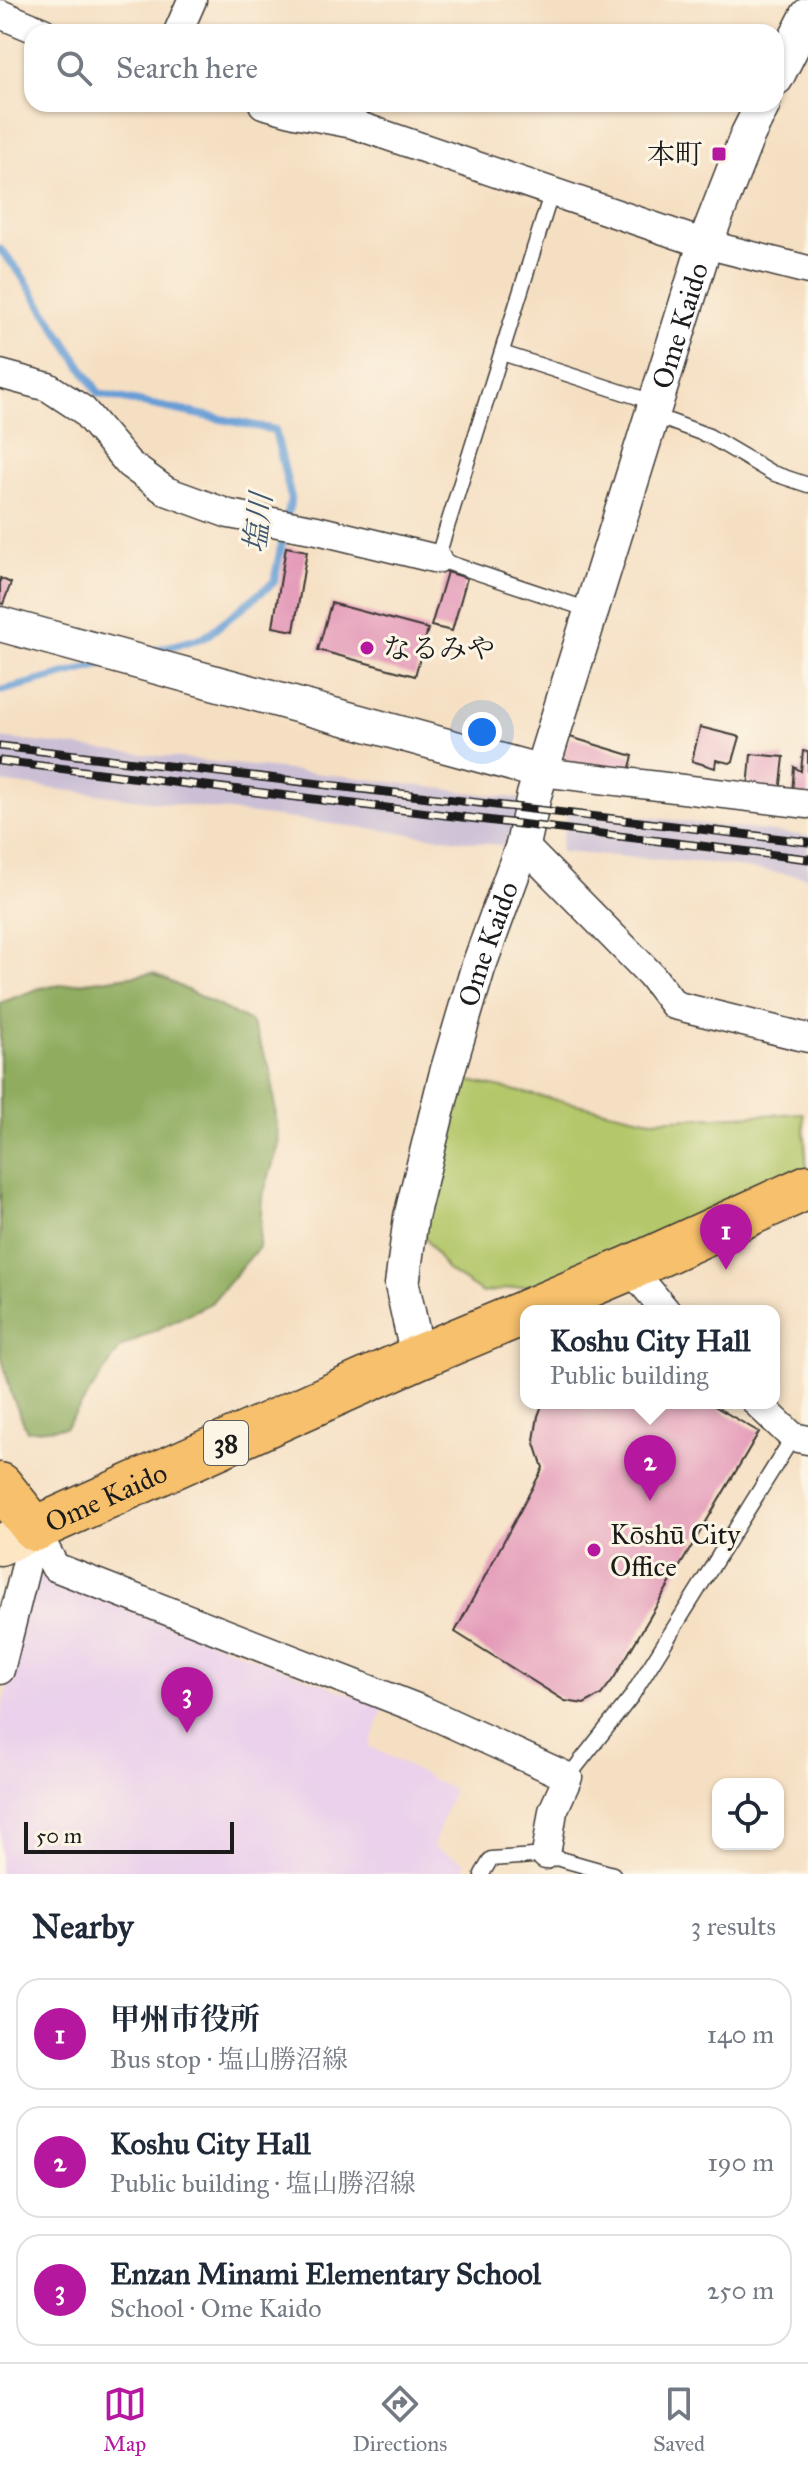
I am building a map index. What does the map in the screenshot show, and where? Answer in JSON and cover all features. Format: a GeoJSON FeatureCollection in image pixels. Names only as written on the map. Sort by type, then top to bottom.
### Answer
{"type":"FeatureCollection","features":[{"type":"Feature","properties":{"kind":"main road","name":"38"},"geometry":{"type":"LineString","coordinates":[[541,1305],[808,1187]]}},
{"type":"Feature","properties":{"kind":"main road","name":"38"},"geometry":{"type":"LineString","coordinates":[[418,1357],[520,1314]]}},
{"type":"Feature","properties":{"kind":"main road","name":"Ome Kaido"},"geometry":{"type":"LineString","coordinates":[[17,1537],[418,1357]]}},
{"type":"Feature","properties":{"kind":"main road"},"geometry":{"type":"LineString","coordinates":[[0,1485],[17,1537]]}},
{"type":"Feature","properties":{"kind":"street"},"geometry":{"type":"LineString","coordinates":[[182,24],[192,0]]}},
{"type":"Feature","properties":{"kind":"street"},"geometry":{"type":"LineString","coordinates":[[0,14],[24,24]]}},
{"type":"Feature","properties":{"kind":"street"},"geometry":{"type":"LineString","coordinates":[[784,62],[808,15]]}},
{"type":"Feature","properties":{"kind":"street"},"geometry":{"type":"LineString","coordinates":[[291,112],[353,124],[705,244],[808,270]]}},
{"type":"Feature","properties":{"kind":"street","name":"Ome Kaido"},"geometry":{"type":"LineString","coordinates":[[418,1357],[402,1285],[411,1217],[446,1076],[478,968],[521,849],[705,244],[759,112]]}},
{"type":"Feature","properties":{"kind":"street"},"geometry":{"type":"LineString","coordinates":[[0,374],[48,387],[83,410],[129,464],[166,491],[229,514],[317,530],[437,559]]}},
{"type":"Feature","properties":{"kind":"street"},"geometry":{"type":"LineString","coordinates":[[12,627],[542,772],[808,804]]}},
{"type":"Feature","properties":{"kind":"street"},"geometry":{"type":"LineString","coordinates":[[521,849],[531,853],[583,904],[651,975],[674,1005],[808,1038]]}},
{"type":"Feature","properties":{"kind":"street"},"geometry":{"type":"LineString","coordinates":[[630,1268],[661,1305]]}},
{"type":"Feature","properties":{"kind":"street"},"geometry":{"type":"LineString","coordinates":[[765,1409],[801,1438]]}},
{"type":"Feature","properties":{"kind":"street"},"geometry":{"type":"LineString","coordinates":[[0,1670],[17,1537]]}},
{"type":"Feature","properties":{"kind":"street"},"geometry":{"type":"LineString","coordinates":[[17,1537],[55,1567],[422,1710],[568,1777],[553,1811],[546,1855]]}},
{"type":"Feature","properties":{"kind":"lane"},"geometry":{"type":"LineString","coordinates":[[552,191],[437,559],[592,611]]}},
{"type":"Feature","properties":{"kind":"lane"},"geometry":{"type":"LineString","coordinates":[[502,353],[654,409],[709,436],[772,473],[808,485]]}},
{"type":"Feature","properties":{"kind":"lane"},"geometry":{"type":"LineString","coordinates":[[568,1777],[631,1697],[801,1438]]}},
{"type":"Feature","properties":{"kind":"lane"},"geometry":{"type":"LineString","coordinates":[[482,1874],[491,1859],[546,1855],[613,1874]]}},
{"type":"Feature","properties":{"kind":"shaded area"},"geometry":{"type":"Polygon","coordinates":[[[0,738],[521,799],[514,847],[0,782],[0,738]]]}},
{"type":"Feature","properties":{"kind":"shaded area"},"geometry":{"type":"Polygon","coordinates":[[[568,808],[808,836],[808,877],[708,863],[560,852],[568,808]]]}},
{"type":"Feature","properties":{"kind":"shaded area"},"geometry":{"type":"Polygon","coordinates":[[[31,1573],[384,1707],[369,1746],[453,1790],[433,1847],[465,1862],[461,1874],[0,1874],[0,1721],[31,1573]]]}},
{"type":"Feature","properties":{"kind":"green space"},"geometry":{"type":"Polygon","coordinates":[[[153,973],[251,1022],[271,1071],[279,1145],[262,1198],[259,1247],[211,1303],[121,1347],[66,1427],[27,1431],[12,1396],[0,1351],[0,1003],[40,988],[153,973]]]}},
{"type":"Feature","properties":{"kind":"green space"},"geometry":{"type":"Polygon","coordinates":[[[446,1076],[651,1120],[803,1113],[808,1187],[630,1268],[483,1293],[447,1270],[411,1217],[446,1076]]]}},
{"type":"Feature","properties":{"kind":"building"},"geometry":{"type":"Polygon","coordinates":[[[286,547],[307,551],[294,631],[273,627],[286,547]]]}},
{"type":"Feature","properties":{"kind":"building"},"geometry":{"type":"Polygon","coordinates":[[[447,572],[467,578],[452,631],[431,626],[447,572]]]}},
{"type":"Feature","properties":{"kind":"building"},"geometry":{"type":"Polygon","coordinates":[[[0,578],[11,583],[3,604],[0,603],[0,578]]]}},
{"type":"Feature","properties":{"kind":"building"},"geometry":{"type":"Polygon","coordinates":[[[331,603],[428,629],[415,676],[318,650],[331,603]]]}},
{"type":"Feature","properties":{"kind":"building"},"geometry":{"type":"Polygon","coordinates":[[[700,727],[740,737],[733,761],[716,760],[715,768],[692,761],[700,727]]]}},
{"type":"Feature","properties":{"kind":"building"},"geometry":{"type":"Polygon","coordinates":[[[570,737],[633,756],[629,771],[592,770],[562,760],[570,737]]]}},
{"type":"Feature","properties":{"kind":"building"},"geometry":{"type":"Polygon","coordinates":[[[803,751],[808,752],[808,796],[792,795],[794,767],[801,771],[803,751]]]}},
{"type":"Feature","properties":{"kind":"building"},"geometry":{"type":"Polygon","coordinates":[[[751,754],[784,757],[780,793],[748,789],[751,754]]]}},
{"type":"Feature","properties":{"kind":"building","name":"Kōshū City Office"},"geometry":{"type":"Polygon","coordinates":[[[541,1409],[719,1409],[759,1432],[614,1678],[601,1695],[584,1704],[565,1701],[455,1632],[543,1468],[534,1440],[541,1409]]]}},
{"type":"Feature","properties":{"kind":"waterway","name":"塩川"},"geometry":{"type":"LineString","coordinates":[[0,249],[20,273],[99,394],[275,430],[291,498],[274,582],[205,637],[148,652]]}},
{"type":"Feature","properties":{"kind":"waterway","name":"塩川"},"geometry":{"type":"LineString","coordinates":[[0,691],[100,665]]}},
{"type":"Feature","properties":{"kind":"railway"},"geometry":{"type":"LineString","coordinates":[[0,746],[808,842]]}},
{"type":"Feature","properties":{"kind":"railway"},"geometry":{"type":"LineString","coordinates":[[0,761],[808,859]]}},
{"type":"Feature","properties":{"kind":"place","name":"本町"},"geometry":{"type":"Point","coordinates":[719,154]}},
{"type":"Feature","properties":{"kind":"place","name":"なるみや"},"geometry":{"type":"Point","coordinates":[367,648]}},
{"type":"Feature","properties":{"kind":"place","name":"甲州市役所"},"geometry":{"type":"Point","coordinates":[726,1270]}},
{"type":"Feature","properties":{"kind":"place","name":"Koshu City Hall"},"geometry":{"type":"Point","coordinates":[650,1501]}},
{"type":"Feature","properties":{"kind":"place","name":"Kōshū City Office"},"geometry":{"type":"Point","coordinates":[594,1550]}},
{"type":"Feature","properties":{"kind":"place","name":"Enzan Minami Elementary School"},"geometry":{"type":"Point","coordinates":[187,1733]}}]}
